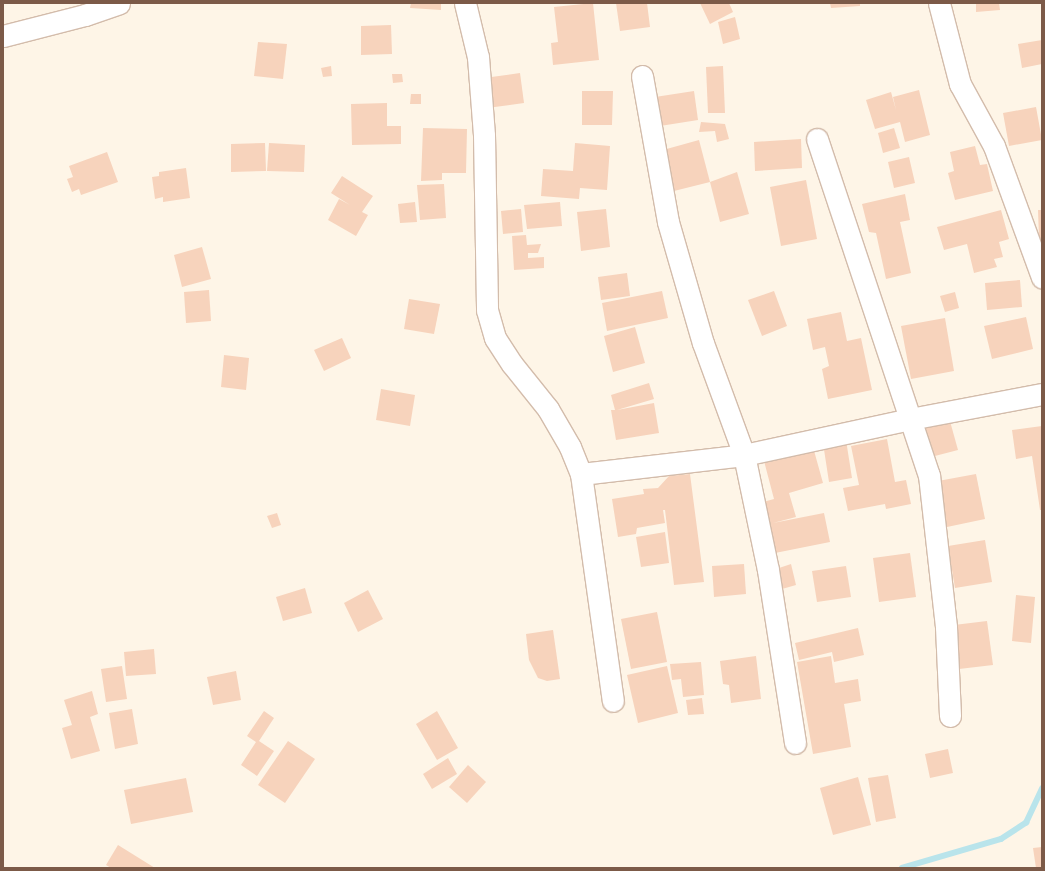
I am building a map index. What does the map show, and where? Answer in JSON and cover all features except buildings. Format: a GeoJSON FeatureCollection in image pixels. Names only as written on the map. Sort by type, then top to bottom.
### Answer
{"type":"FeatureCollection","features":[{"type":"Feature","properties":{"kind":"street"},"geometry":{"type":"LineString","coordinates":[[3,36],[85,15],[119,3]]}},
{"type":"Feature","properties":{"kind":"street"},"geometry":{"type":"LineString","coordinates":[[465,3],[478,57],[484,135],[487,310],[495,338],[512,364],[548,409],[570,447],[581,474],[613,701]]}},
{"type":"Feature","properties":{"kind":"street"},"geometry":{"type":"LineString","coordinates":[[939,3],[960,84],[994,146],[1042,277]]}},
{"type":"Feature","properties":{"kind":"street"},"geometry":{"type":"LineString","coordinates":[[642,76],[668,222],[703,343],[744,455],[768,570],[795,743]]}},
{"type":"Feature","properties":{"kind":"street"},"geometry":{"type":"LineString","coordinates":[[817,139],[929,475],[936,524],[946,627],[950,716]]}},
{"type":"Feature","properties":{"kind":"street"},"geometry":{"type":"LineString","coordinates":[[581,474],[744,455],[910,419],[1042,394]]}},
{"type":"Feature","properties":{"kind":"waterway"},"geometry":{"type":"LineString","coordinates":[[902,868],[1001,839],[1026,823],[1042,788]]}}]}
